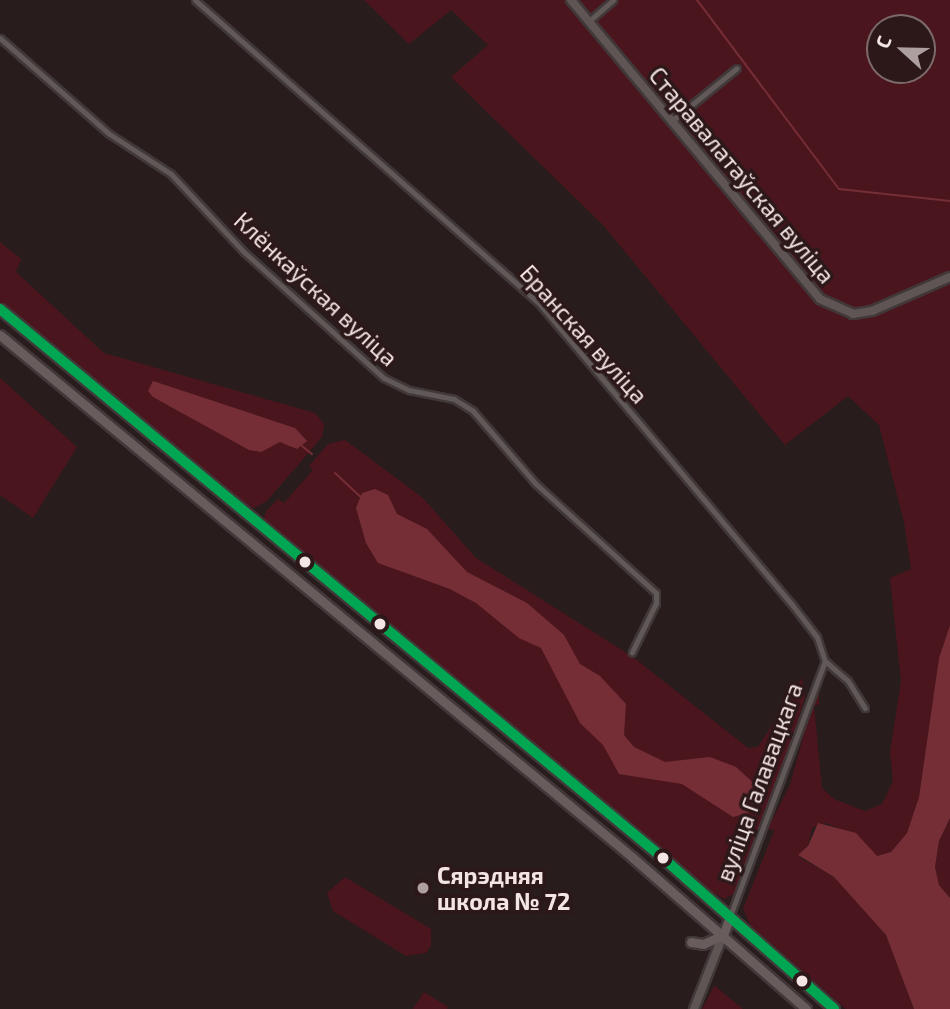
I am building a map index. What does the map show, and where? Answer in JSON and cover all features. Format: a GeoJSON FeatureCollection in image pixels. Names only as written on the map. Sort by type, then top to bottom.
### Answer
{"type":"FeatureCollection","features":[{"type":"Feature","properties":{"kind":"main road"},"geometry":{"type":"LineString","coordinates":[[0,309],[730,917],[834,1009]]}},
{"type":"Feature","properties":{"kind":"main road"},"geometry":{"type":"LineString","coordinates":[[0,335],[723,935],[806,1009]]}},
{"type":"Feature","properties":{"kind":"main road"},"geometry":{"type":"LineString","coordinates":[[691,942],[703,944],[723,935],[730,917]]}},
{"type":"Feature","properties":{"kind":"street","name":"Бранская вуліца"},"geometry":{"type":"LineString","coordinates":[[195,0],[538,302],[798,612],[817,637],[825,661],[848,681],[865,708]]}},
{"type":"Feature","properties":{"kind":"street","name":"Старавалатаўская вуліца"},"geometry":{"type":"LineString","coordinates":[[571,0],[673,120],[803,283],[839,310],[853,314],[889,306],[950,277]]}},
{"type":"Feature","properties":{"kind":"street"},"geometry":{"type":"LineString","coordinates":[[589,21],[614,0]]}},
{"type":"Feature","properties":{"kind":"street","name":"Клёнкаўская вуліца"},"geometry":{"type":"LineString","coordinates":[[0,38],[108,133],[171,174],[244,252],[384,378],[409,390],[454,399],[473,411],[536,484],[656,593],[656,603],[632,652]]}},
{"type":"Feature","properties":{"kind":"street"},"geometry":{"type":"LineString","coordinates":[[673,120],[737,68]]}},
{"type":"Feature","properties":{"kind":"street","name":"вуліца Галавацкага"},"geometry":{"type":"LineString","coordinates":[[730,917],[825,661]]}},
{"type":"Feature","properties":{"kind":"street"},"geometry":{"type":"LineString","coordinates":[[694,1009],[723,935]]}},
{"type":"Feature","properties":{"kind":"shaded area"},"geometry":{"type":"Polygon","coordinates":[[[364,0],[950,0],[950,625],[939,658],[919,797],[907,833],[891,852],[877,856],[869,852],[859,836],[825,823],[812,828],[808,846],[799,857],[834,877],[886,935],[914,1009],[846,1009],[751,926],[743,909],[774,831],[768,828],[790,785],[819,679],[819,704],[814,706],[822,788],[834,799],[865,811],[882,804],[893,781],[890,752],[901,681],[890,578],[911,569],[904,522],[879,425],[848,396],[785,445],[602,224],[451,77],[488,45],[451,10],[409,44],[364,0]]]}},
{"type":"Feature","properties":{"kind":"shaded area"},"geometry":{"type":"Polygon","coordinates":[[[0,242],[21,259],[16,272],[104,353],[315,413],[324,424],[322,437],[267,501],[254,508],[244,506],[0,302],[0,242]]]}},
{"type":"Feature","properties":{"kind":"shaded area"},"geometry":{"type":"Polygon","coordinates":[[[0,378],[77,447],[33,518],[0,495],[0,378]]]}},
{"type":"Feature","properties":{"kind":"shaded area"},"geometry":{"type":"Polygon","coordinates":[[[153,381],[295,428],[307,441],[297,449],[280,442],[261,452],[249,450],[153,397],[148,391],[153,381]]]}},
{"type":"Feature","properties":{"kind":"shaded area"},"geometry":{"type":"Polygon","coordinates":[[[345,440],[423,498],[476,558],[633,657],[748,748],[758,747],[802,678],[805,697],[785,762],[734,894],[724,899],[714,893],[268,527],[263,521],[266,511],[278,499],[284,503],[313,470],[309,466],[328,444],[345,440]]]}},
{"type":"Feature","properties":{"kind":"shaded area"},"geometry":{"type":"Polygon","coordinates":[[[375,489],[388,495],[397,514],[427,529],[467,572],[527,603],[564,635],[580,664],[600,676],[626,704],[624,735],[634,747],[665,762],[710,757],[736,767],[758,787],[751,812],[733,817],[682,784],[619,774],[603,745],[580,723],[541,648],[519,638],[476,603],[450,589],[378,563],[366,543],[356,508],[362,493],[375,489]]]}},
{"type":"Feature","properties":{"kind":"shaded area"},"geometry":{"type":"Polygon","coordinates":[[[950,625],[950,818],[939,841],[935,867],[939,885],[950,898],[950,1009],[914,1009],[886,935],[834,877],[798,855],[808,846],[818,823],[856,833],[877,856],[891,852],[907,833],[919,797],[939,658],[950,625]]]}},
{"type":"Feature","properties":{"kind":"shaded area"},"geometry":{"type":"Polygon","coordinates":[[[950,818],[950,898],[939,886],[935,867],[939,841],[950,818]]]}},
{"type":"Feature","properties":{"kind":"shaded area"},"geometry":{"type":"Polygon","coordinates":[[[345,877],[431,929],[431,946],[426,953],[406,956],[333,911],[327,893],[345,877]]]}},
{"type":"Feature","properties":{"kind":"shaded area"},"geometry":{"type":"Polygon","coordinates":[[[715,986],[743,1009],[702,1009],[715,986]]]}},
{"type":"Feature","properties":{"kind":"shaded area"},"geometry":{"type":"Polygon","coordinates":[[[424,992],[448,1007],[447,1009],[413,1009],[424,992]]]}},
{"type":"Feature","properties":{"kind":"waterway"},"geometry":{"type":"LineString","coordinates":[[697,0],[839,189],[950,201]]}},
{"type":"Feature","properties":{"kind":"waterway"},"geometry":{"type":"LineString","coordinates":[[302,446],[312,454]]}},
{"type":"Feature","properties":{"kind":"waterway"},"geometry":{"type":"LineString","coordinates":[[335,473],[360,496]]}},
{"type":"Feature","properties":{"kind":"transit line"},"geometry":{"type":"LineString","coordinates":[[0,309],[663,858],[834,1009]]}},
{"type":"Feature","properties":{"kind":"place","name":"Сярэдняя школа № 72"},"geometry":{"type":"Point","coordinates":[423,888]}}]}
